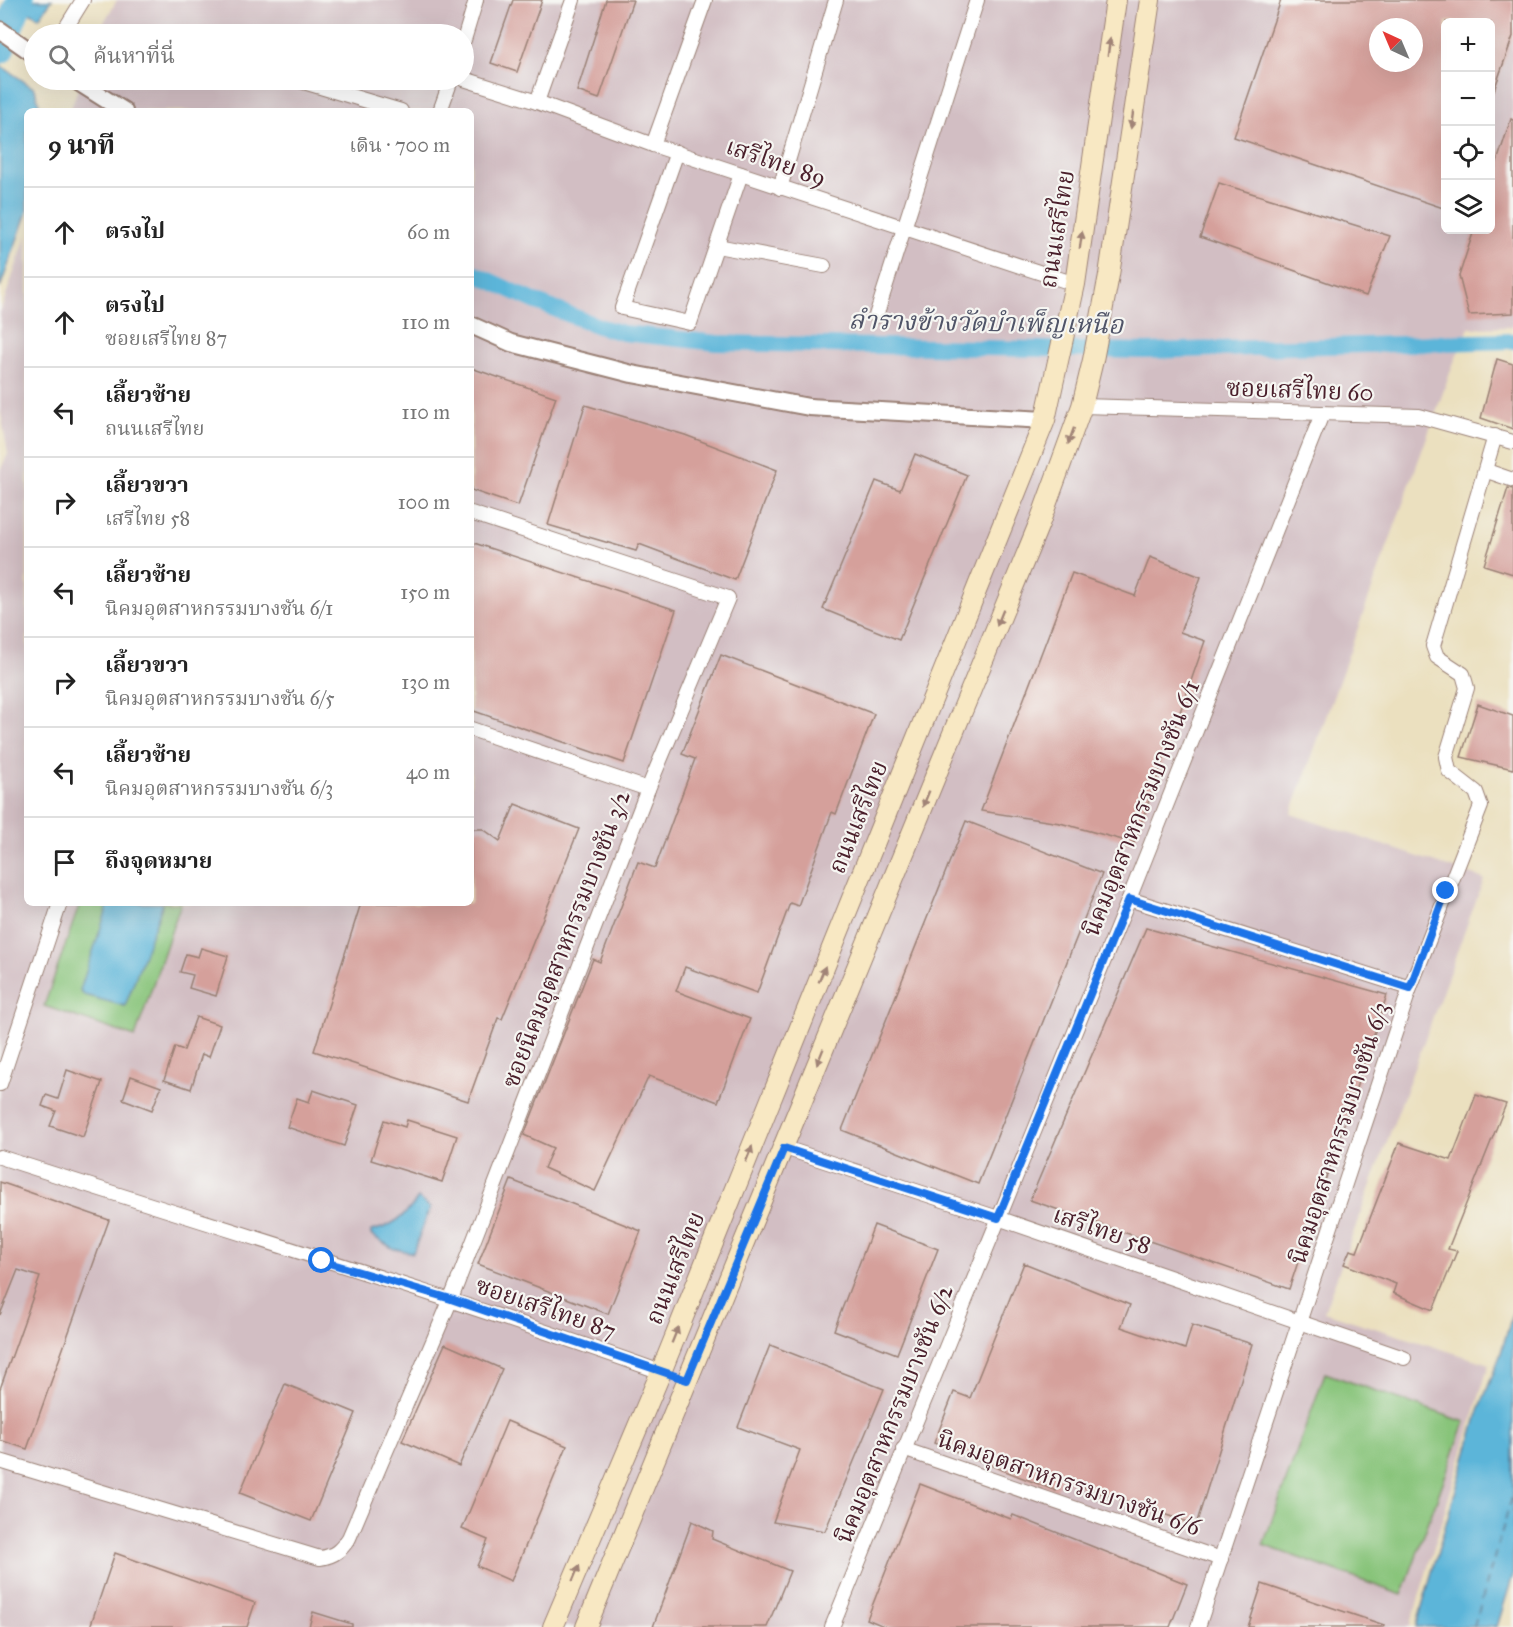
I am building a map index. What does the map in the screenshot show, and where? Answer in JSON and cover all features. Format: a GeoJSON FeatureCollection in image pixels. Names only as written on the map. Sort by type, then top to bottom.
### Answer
{"type":"FeatureCollection","features":[{"type":"Feature","properties":{"kind":"main road","name":"ถนนเสรีไทย"},"geometry":{"type":"LineString","coordinates":[[553,1627],[661,1372],[1045,420],[1063,349],[1075,284],[1116,0]]}},
{"type":"Feature","properties":{"kind":"main road"},"geometry":{"type":"LineString","coordinates":[[586,1627],[1039,524],[1082,406],[1098,339],[1150,0]]}},
{"type":"Feature","properties":{"kind":"main road"},"geometry":{"type":"LineString","coordinates":[[661,1372],[687,1380]]}},
{"type":"Feature","properties":{"kind":"street"},"geometry":{"type":"LineString","coordinates":[[68,24],[83,0]]}},
{"type":"Feature","properties":{"kind":"street"},"geometry":{"type":"LineString","coordinates":[[469,24],[476,0]]}},
{"type":"Feature","properties":{"kind":"street"},"geometry":{"type":"LineString","coordinates":[[537,102],[573,0]]}},
{"type":"Feature","properties":{"kind":"street"},"geometry":{"type":"LineString","coordinates":[[653,145],[705,0]]}},
{"type":"Feature","properties":{"kind":"street"},"geometry":{"type":"LineString","coordinates":[[780,188],[836,0]]}},
{"type":"Feature","properties":{"kind":"street"},"geometry":{"type":"LineString","coordinates":[[876,316],[977,0]]}},
{"type":"Feature","properties":{"kind":"street"},"geometry":{"type":"LineString","coordinates":[[0,30],[24,47]]}},
{"type":"Feature","properties":{"kind":"street","name":"เสรีไทย 89"},"geometry":{"type":"LineString","coordinates":[[474,82],[537,102],[653,145],[780,188],[1075,284]]}},
{"type":"Feature","properties":{"kind":"street"},"geometry":{"type":"LineString","coordinates":[[91,90],[119,108]]}},
{"type":"Feature","properties":{"kind":"street"},"geometry":{"type":"LineString","coordinates":[[331,90],[391,108]]}},
{"type":"Feature","properties":{"kind":"street"},"geometry":{"type":"LineString","coordinates":[[441,108],[447,90]]}},
{"type":"Feature","properties":{"kind":"street"},"geometry":{"type":"LineString","coordinates":[[677,152],[622,308],[690,323],[741,174]]}},
{"type":"Feature","properties":{"kind":"street"},"geometry":{"type":"LineString","coordinates":[[717,246],[824,266]]}},
{"type":"Feature","properties":{"kind":"street"},"geometry":{"type":"LineString","coordinates":[[474,326],[511,343],[621,371],[798,406],[1045,420]]}},
{"type":"Feature","properties":{"kind":"street","name":"ซอยเสรีไทย 60"},"geometry":{"type":"LineString","coordinates":[[1082,406],[1419,416],[1513,442]]}},
{"type":"Feature","properties":{"kind":"street","name":"นิคมอุตสาหกรรมบางชัน 6/1"},"geometry":{"type":"LineString","coordinates":[[998,1218],[1129,899],[1322,414]]}},
{"type":"Feature","properties":{"kind":"street","name":"นิคมอุตสาหกรรมบางชัน 6/3"},"geometry":{"type":"LineString","coordinates":[[1198,1627],[1410,988],[1480,806],[1476,792],[1449,771],[1446,757],[1467,688],[1463,674],[1437,657],[1433,646],[1496,436]]}},
{"type":"Feature","properties":{"kind":"street"},"geometry":{"type":"LineString","coordinates":[[1487,471],[1513,480]]}},
{"type":"Feature","properties":{"kind":"street","name":"ซอยนิคมอุตสาหกรรมบางชัน 3/2"},"geometry":{"type":"LineString","coordinates":[[0,1461],[320,1558],[331,1557],[342,1549],[349,1538],[451,1299],[648,789],[728,598],[474,514]]}},
{"type":"Feature","properties":{"kind":"street"},"geometry":{"type":"LineString","coordinates":[[474,730],[648,789]]}},
{"type":"Feature","properties":{"kind":"street"},"geometry":{"type":"LineString","coordinates":[[1129,899],[1410,988]]}},
{"type":"Feature","properties":{"kind":"street"},"geometry":{"type":"LineString","coordinates":[[0,1084],[59,906]]}},
{"type":"Feature","properties":{"kind":"street","name":"เสรีไทย 58"},"geometry":{"type":"LineString","coordinates":[[784,1148],[998,1218],[1404,1358]]}},
{"type":"Feature","properties":{"kind":"street","name":"ซอยเสรีไทย 87"},"geometry":{"type":"LineString","coordinates":[[0,1157],[322,1261],[451,1299],[661,1372]]}},
{"type":"Feature","properties":{"kind":"street","name":"นิคมอุตสาหกรรมบางชัน 6/2"},"geometry":{"type":"LineString","coordinates":[[832,1627],[998,1218]]}},
{"type":"Feature","properties":{"kind":"street","name":"นิคมอุตสาหกรรมบางชัน 6/6"},"geometry":{"type":"LineString","coordinates":[[903,1449],[1221,1559]]}},
{"type":"Feature","properties":{"kind":"shaded area"},"geometry":{"type":"Polygon","coordinates":[[[117,0],[1513,0],[1513,327],[1469,328],[1454,362],[1291,814],[1484,879],[1324,1312],[1489,1364],[1410,1627],[0,1627],[0,470],[8,454],[0,409],[0,312],[24,244],[24,906],[474,906],[474,108],[71,108],[77,90],[474,90],[474,24],[103,24],[117,0]]]}},
{"type":"Feature","properties":{"kind":"green space"},"geometry":{"type":"Polygon","coordinates":[[[79,906],[108,906],[81,993],[125,1006],[162,906],[180,906],[135,1037],[44,1006],[79,906]]]}},
{"type":"Feature","properties":{"kind":"green space"},"geometry":{"type":"Polygon","coordinates":[[[1325,1373],[1465,1422],[1402,1595],[1263,1545],[1325,1373]]]}},
{"type":"Feature","properties":{"kind":"water"},"geometry":{"type":"Polygon","coordinates":[[[11,0],[52,0],[39,18],[11,0]]]}},
{"type":"Feature","properties":{"kind":"water"},"geometry":{"type":"Polygon","coordinates":[[[0,65],[24,81],[24,90],[35,90],[40,108],[24,108],[24,220],[0,288],[0,65]]]}},
{"type":"Feature","properties":{"kind":"water"},"geometry":{"type":"Polygon","coordinates":[[[108,906],[162,906],[125,1006],[84,995],[80,990],[108,906]]]}},
{"type":"Feature","properties":{"kind":"water"},"geometry":{"type":"Polygon","coordinates":[[[418,1198],[430,1208],[413,1253],[394,1249],[371,1235],[371,1231],[385,1227],[398,1219],[418,1198]]]}},
{"type":"Feature","properties":{"kind":"water"},"geometry":{"type":"Polygon","coordinates":[[[1513,1312],[1513,1575],[1497,1627],[1416,1627],[1479,1410],[1500,1356],[1513,1312]]]}},
{"type":"Feature","properties":{"kind":"building"},"geometry":{"type":"Polygon","coordinates":[[[513,0],[542,0],[517,72],[491,63],[513,0]]]}},
{"type":"Feature","properties":{"kind":"building"},"geometry":{"type":"Polygon","coordinates":[[[606,0],[633,0],[599,99],[577,91],[606,0]]]}},
{"type":"Feature","properties":{"kind":"building"},"geometry":{"type":"Polygon","coordinates":[[[1281,0],[1513,0],[1513,36],[1495,87],[1495,18],[1441,18],[1441,207],[1234,137],[1281,0]]]}},
{"type":"Feature","properties":{"kind":"building"},"geometry":{"type":"Polygon","coordinates":[[[1511,119],[1513,120],[1513,313],[1469,315],[1459,276],[1473,234],[1495,234],[1495,168],[1511,119]]]}},
{"type":"Feature","properties":{"kind":"building"},"geometry":{"type":"Polygon","coordinates":[[[1219,183],[1390,236],[1366,296],[1200,237],[1219,183]]]}},
{"type":"Feature","properties":{"kind":"building"},"geometry":{"type":"Polygon","coordinates":[[[1497,359],[1513,364],[1513,429],[1481,418],[1497,359]]]}},
{"type":"Feature","properties":{"kind":"building"},"geometry":{"type":"Polygon","coordinates":[[[474,369],[556,397],[518,506],[474,491],[474,369]]]}},
{"type":"Feature","properties":{"kind":"building"},"geometry":{"type":"Polygon","coordinates":[[[585,405],[685,435],[777,470],[735,580],[639,544],[636,551],[548,525],[585,405]]]}},
{"type":"Feature","properties":{"kind":"building"},"geometry":{"type":"Polygon","coordinates":[[[915,454],[967,475],[899,640],[823,609],[876,481],[900,490],[915,454]]]}},
{"type":"Feature","properties":{"kind":"building"},"geometry":{"type":"Polygon","coordinates":[[[1508,488],[1513,489],[1513,574],[1484,565],[1508,488]]]}},
{"type":"Feature","properties":{"kind":"building"},"geometry":{"type":"Polygon","coordinates":[[[474,543],[676,610],[624,763],[474,711],[474,543]]]}},
{"type":"Feature","properties":{"kind":"building"},"geometry":{"type":"Polygon","coordinates":[[[1150,557],[1201,577],[1180,632],[1205,641],[1134,843],[1060,823],[981,811],[1072,573],[1135,596],[1150,557]]]}},
{"type":"Feature","properties":{"kind":"building"},"geometry":{"type":"Polygon","coordinates":[[[721,655],[874,714],[836,814],[832,812],[798,906],[790,903],[757,993],[685,967],[676,991],[750,1019],[718,1102],[649,1076],[595,1191],[544,1168],[553,1148],[524,1135],[593,959],[600,962],[638,862],[655,868],[695,759],[682,754],[721,655]]]}},
{"type":"Feature","properties":{"kind":"building"},"geometry":{"type":"Polygon","coordinates":[[[1478,704],[1513,716],[1513,769],[1461,757],[1478,704]]]}},
{"type":"Feature","properties":{"kind":"building"},"geometry":{"type":"Polygon","coordinates":[[[515,804],[579,829],[502,1019],[498,1018],[468,1101],[314,1051],[360,906],[474,906],[474,829],[483,829],[500,841],[515,804]]]}},
{"type":"Feature","properties":{"kind":"building"},"geometry":{"type":"Polygon","coordinates":[[[966,821],[1102,874],[978,1184],[842,1130],[966,821]]]}},
{"type":"Feature","properties":{"kind":"building"},"geometry":{"type":"Polygon","coordinates":[[[1146,928],[1387,995],[1289,1289],[1030,1200],[1146,928]]]}},
{"type":"Feature","properties":{"kind":"building"},"geometry":{"type":"Polygon","coordinates":[[[201,948],[228,956],[216,996],[189,988],[193,975],[180,972],[186,954],[198,957],[201,948]]]}},
{"type":"Feature","properties":{"kind":"building"},"geometry":{"type":"Polygon","coordinates":[[[196,1017],[220,1025],[209,1057],[202,1054],[191,1089],[164,1080],[175,1047],[184,1050],[196,1017]]]}},
{"type":"Feature","properties":{"kind":"building"},"geometry":{"type":"Polygon","coordinates":[[[67,1070],[102,1082],[83,1137],[50,1126],[56,1111],[42,1106],[46,1095],[58,1099],[67,1070]]]}},
{"type":"Feature","properties":{"kind":"building"},"geometry":{"type":"Polygon","coordinates":[[[131,1076],[161,1087],[152,1110],[123,1099],[131,1076]]]}},
{"type":"Feature","properties":{"kind":"building"},"geometry":{"type":"Polygon","coordinates":[[[313,1090],[358,1105],[344,1146],[287,1127],[297,1098],[309,1102],[313,1090]]]}},
{"type":"Feature","properties":{"kind":"building"},"geometry":{"type":"Polygon","coordinates":[[[1476,1095],[1506,1104],[1448,1249],[1457,1251],[1433,1310],[1393,1293],[1396,1284],[1344,1264],[1350,1250],[1357,1252],[1399,1143],[1451,1160],[1476,1095]]]}},
{"type":"Feature","properties":{"kind":"building"},"geometry":{"type":"Polygon","coordinates":[[[384,1120],[405,1127],[407,1120],[457,1136],[442,1182],[371,1160],[384,1120]]]}},
{"type":"Feature","properties":{"kind":"building"},"geometry":{"type":"Polygon","coordinates":[[[511,1180],[641,1231],[608,1314],[478,1264],[511,1180]]]}},
{"type":"Feature","properties":{"kind":"building"},"geometry":{"type":"Polygon","coordinates":[[[0,1182],[109,1220],[27,1449],[0,1440],[0,1389],[40,1277],[18,1270],[0,1315],[0,1182]]]}},
{"type":"Feature","properties":{"kind":"building"},"geometry":{"type":"Polygon","coordinates":[[[874,1225],[938,1249],[897,1354],[834,1330],[874,1225]]]}},
{"type":"Feature","properties":{"kind":"building"},"geometry":{"type":"Polygon","coordinates":[[[1024,1263],[1130,1305],[1121,1327],[1185,1349],[1192,1325],[1252,1344],[1196,1525],[1060,1479],[1056,1491],[934,1443],[954,1392],[970,1398],[1024,1263]]]}},
{"type":"Feature","properties":{"kind":"building"},"geometry":{"type":"Polygon","coordinates":[[[445,1344],[502,1369],[459,1466],[402,1441],[445,1344]]]}},
{"type":"Feature","properties":{"kind":"building"},"geometry":{"type":"Polygon","coordinates":[[[770,1345],[884,1389],[825,1531],[773,1522],[800,1450],[738,1427],[770,1345]]]}},
{"type":"Feature","properties":{"kind":"building"},"geometry":{"type":"Polygon","coordinates":[[[285,1384],[356,1413],[311,1521],[240,1493],[285,1384]]]}},
{"type":"Feature","properties":{"kind":"building"},"geometry":{"type":"Polygon","coordinates":[[[507,1421],[567,1446],[511,1581],[477,1566],[488,1540],[462,1529],[507,1421]]]}},
{"type":"Feature","properties":{"kind":"building"},"geometry":{"type":"Polygon","coordinates":[[[920,1484],[1011,1519],[1013,1515],[1187,1584],[1170,1627],[886,1627],[867,1619],[920,1484]]]}},
{"type":"Feature","properties":{"kind":"building"},"geometry":{"type":"Polygon","coordinates":[[[692,1521],[713,1531],[712,1539],[790,1571],[767,1627],[653,1627],[692,1521]]]}},
{"type":"Feature","properties":{"kind":"building"},"geometry":{"type":"Polygon","coordinates":[[[115,1553],[255,1603],[247,1627],[90,1627],[115,1553]]]}},
{"type":"Feature","properties":{"kind":"building"},"geometry":{"type":"Polygon","coordinates":[[[1262,1584],[1384,1625],[1383,1627],[1248,1627],[1262,1584]]]}},
{"type":"Feature","properties":{"kind":"building"},"geometry":{"type":"Polygon","coordinates":[[[313,1612],[352,1624],[352,1627],[309,1627],[313,1612]]]}},
{"type":"Feature","properties":{"kind":"waterway"},"geometry":{"type":"LineString","coordinates":[[0,50],[20,0]]}},
{"type":"Feature","properties":{"kind":"waterway","name":"ลำรางข้างวัดบำเพ็ญเหนือ"},"geometry":{"type":"LineString","coordinates":[[474,273],[534,301],[601,327],[623,333],[717,343],[1145,351],[1513,341]]}},
{"type":"Feature","properties":{"kind":"ferry route"},"geometry":{"type":"LineString","coordinates":[[1474,1627],[1513,1493]]}},
{"type":"Feature","properties":{"kind":"route"},"geometry":{"type":"LineString","coordinates":[[322,1261],[540,1328],[687,1380],[784,1148],[998,1218],[1129,899],[1410,988],[1446,891]]}}]}
